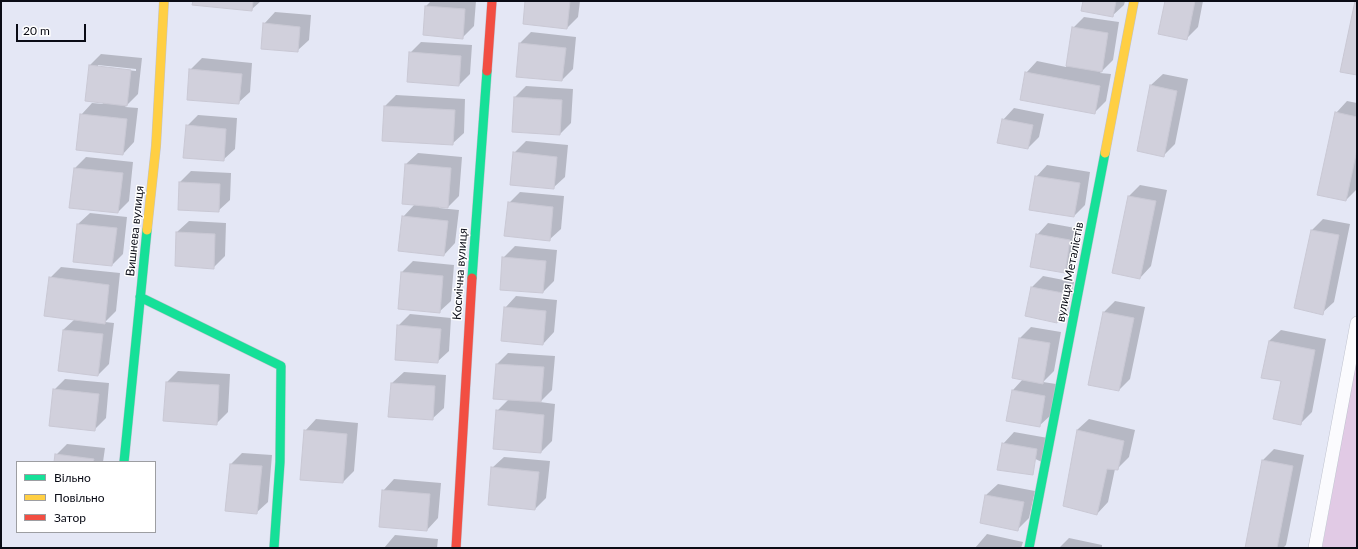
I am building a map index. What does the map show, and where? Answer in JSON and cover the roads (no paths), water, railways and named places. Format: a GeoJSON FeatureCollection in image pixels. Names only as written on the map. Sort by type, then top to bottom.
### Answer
{"type":"FeatureCollection","features":[{"type":"Feature","properties":{"kind":"street","name":"Вишнева вулиця"},"geometry":{"type":"LineString","coordinates":[[124,461],[156,146],[164,1]]}},
{"type":"Feature","properties":{"kind":"street","name":"Космічна вулиця"},"geometry":{"type":"LineString","coordinates":[[456,548],[467,349],[492,1]]}},
{"type":"Feature","properties":{"kind":"street","name":"вулиця Металістів"},"geometry":{"type":"LineString","coordinates":[[1029,548],[1134,1]]}},
{"type":"Feature","properties":{"kind":"street"},"geometry":{"type":"LineString","coordinates":[[140,297],[281,366],[280,462],[274,548]]}},
{"type":"Feature","properties":{"kind":"lane"},"geometry":{"type":"LineString","coordinates":[[1315,548],[1357,323]]}}]}
